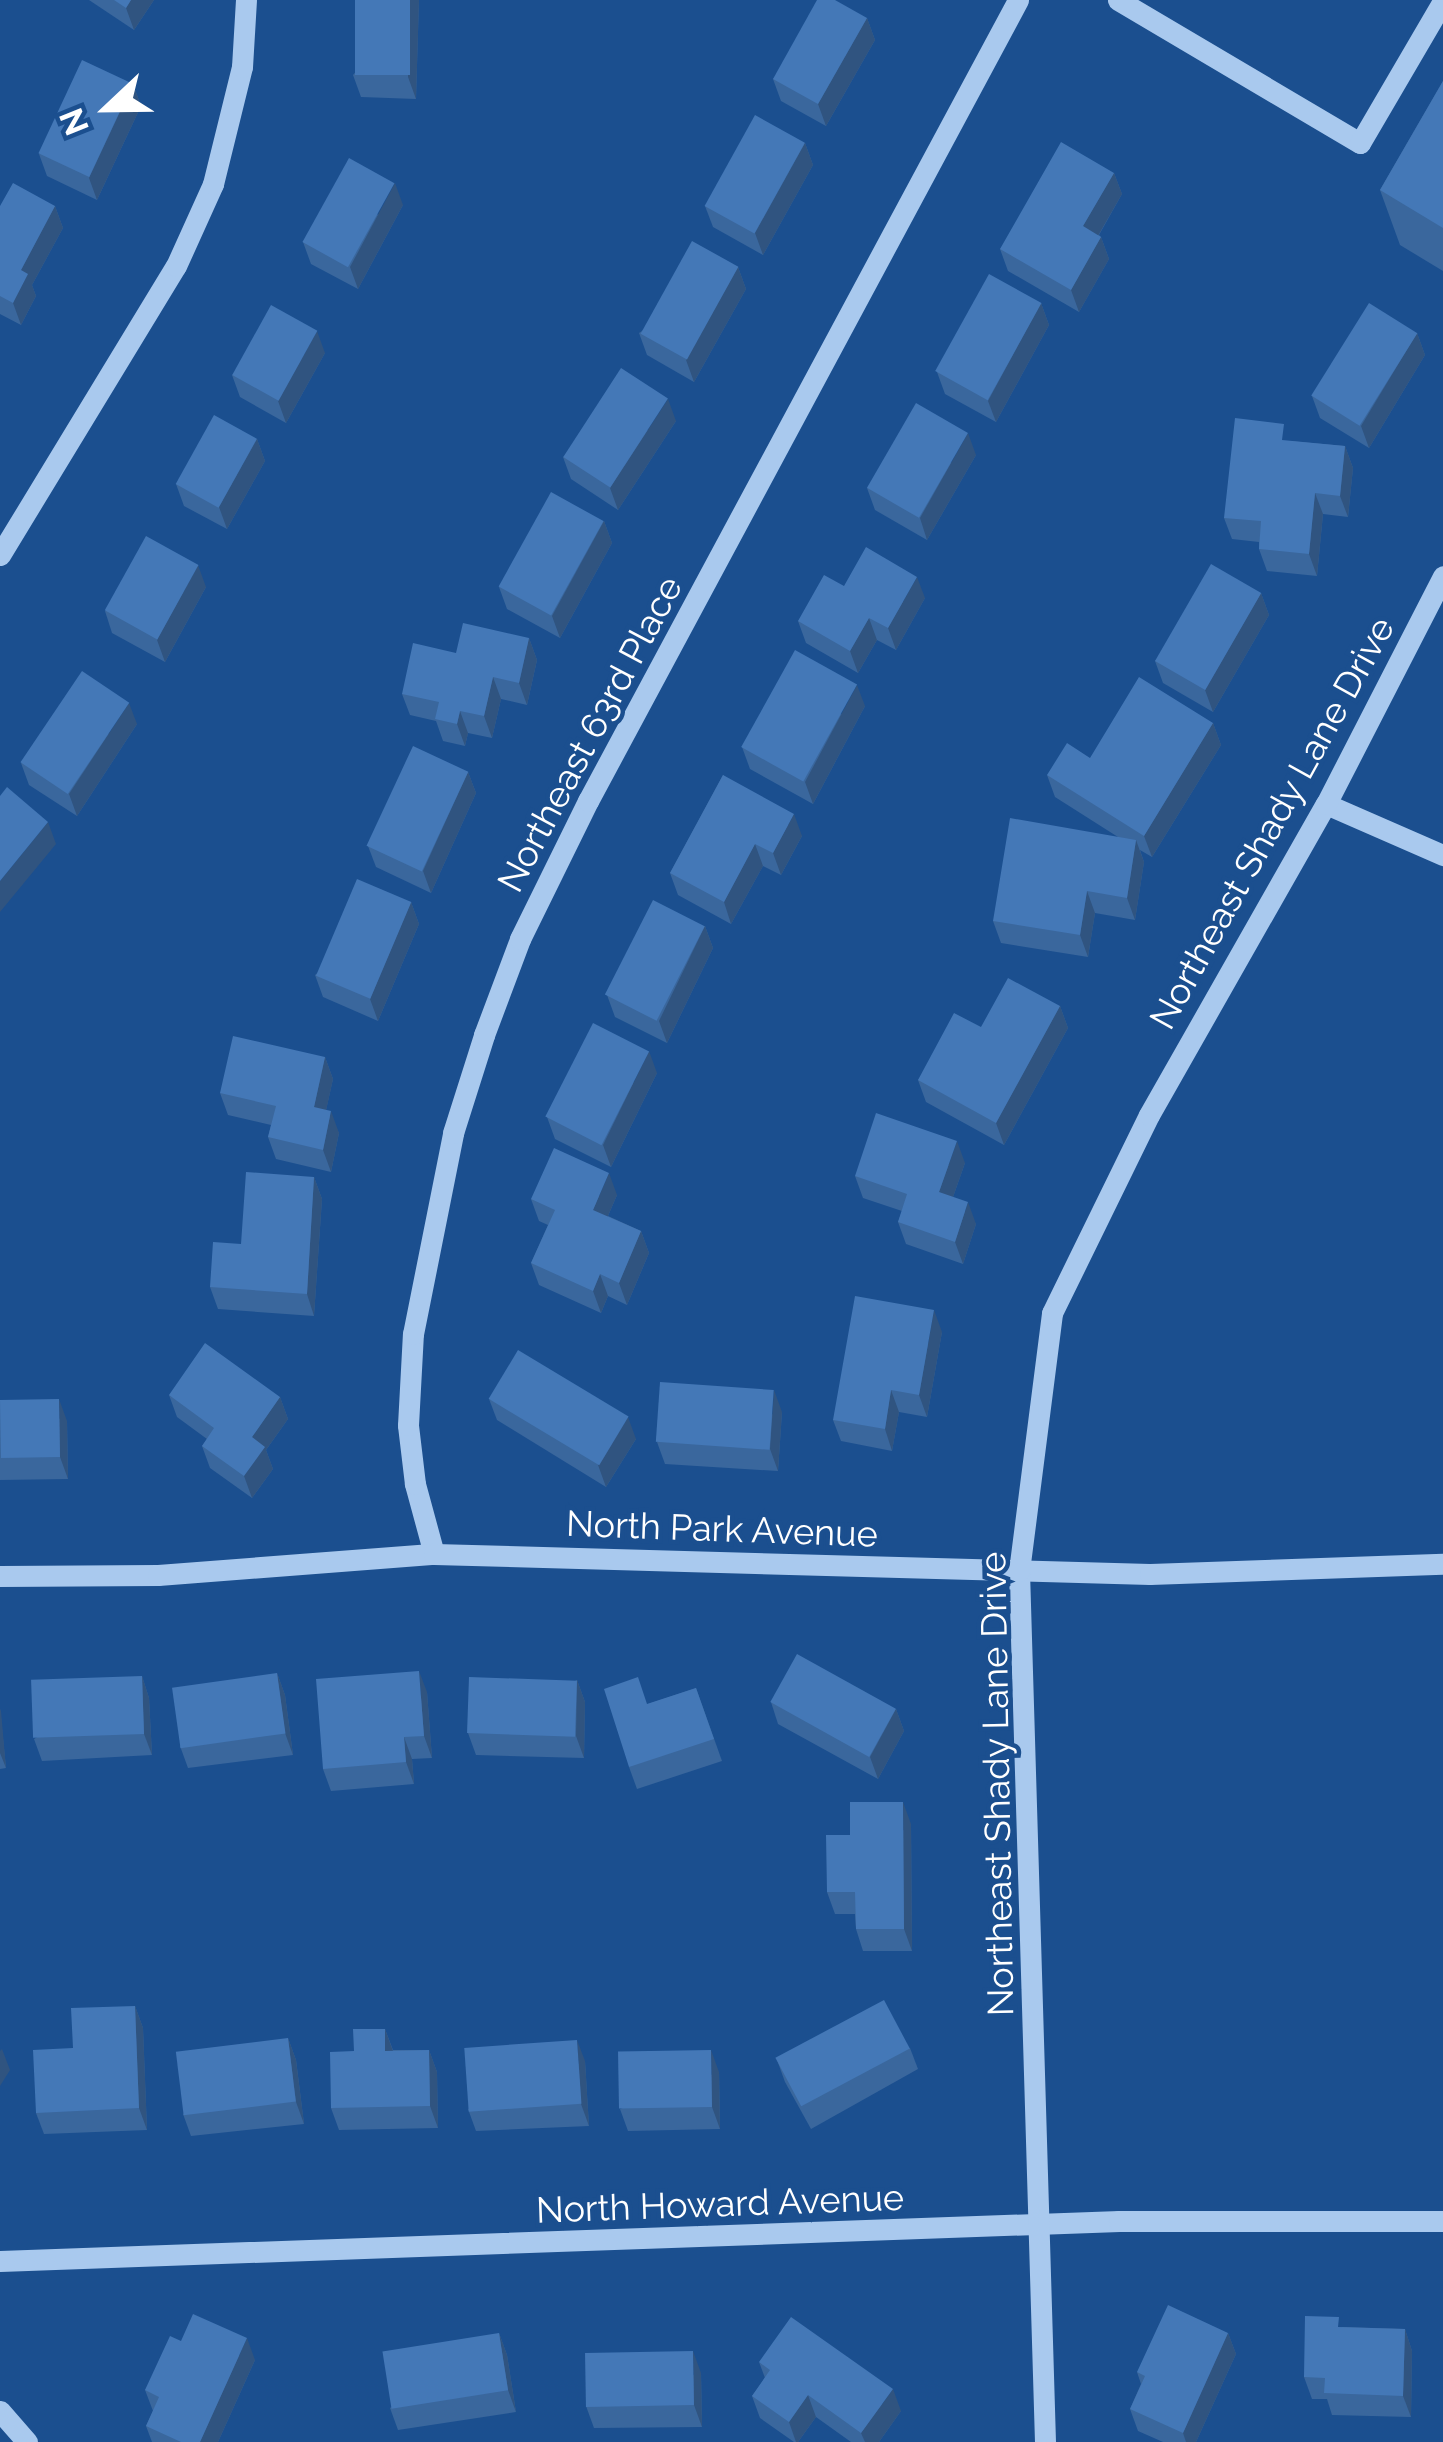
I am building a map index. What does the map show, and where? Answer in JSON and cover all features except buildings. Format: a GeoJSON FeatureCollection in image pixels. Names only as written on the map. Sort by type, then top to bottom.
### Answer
{"type":"FeatureCollection","features":[{"type":"Feature","properties":{"kind":"street"},"geometry":{"type":"LineString","coordinates":[[0,555],[176,266],[213,184],[242,67],[246,0]]}},
{"type":"Feature","properties":{"kind":"street","name":"Northeast 63rd Place"},"geometry":{"type":"LineString","coordinates":[[434,1554],[415,1484],[408,1425],[413,1334],[448,1153],[520,939],[588,801],[1018,0]]}},
{"type":"Feature","properties":{"kind":"street"},"geometry":{"type":"LineString","coordinates":[[1118,0],[1360,143],[1443,1]]}},
{"type":"Feature","properties":{"kind":"street","name":"Northeast Shady Lane Drive"},"geometry":{"type":"LineString","coordinates":[[1045,2442],[1019,1571],[1052,1313],[1149,1115],[1325,804],[1443,576]]}},
{"type":"Feature","properties":{"kind":"street"},"geometry":{"type":"LineString","coordinates":[[1325,804],[1443,855]]}},
{"type":"Feature","properties":{"kind":"street","name":"North Park Avenue"},"geometry":{"type":"LineString","coordinates":[[0,1576],[158,1575],[434,1554],[1150,1574],[1443,1564]]}},
{"type":"Feature","properties":{"kind":"street","name":"North Howard Avenue"},"geometry":{"type":"LineString","coordinates":[[0,2261],[1042,2226],[1443,2221]]}},
{"type":"Feature","properties":{"kind":"street"},"geometry":{"type":"LineString","coordinates":[[0,2411],[27,2442]]}}]}
